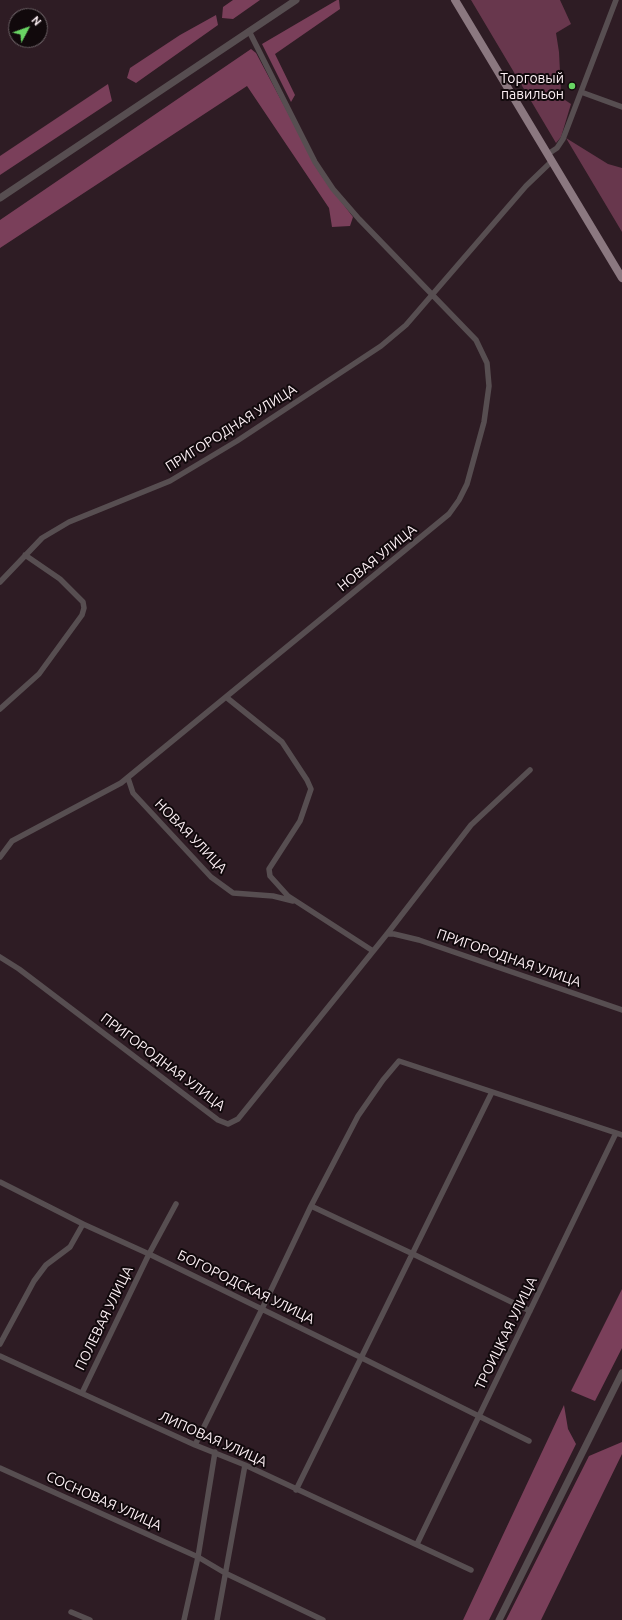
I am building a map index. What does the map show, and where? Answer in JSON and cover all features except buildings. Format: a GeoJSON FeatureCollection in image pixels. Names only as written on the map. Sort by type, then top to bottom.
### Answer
{"type":"FeatureCollection","features":[{"type":"Feature","properties":{"kind":"main road"},"geometry":{"type":"LineString","coordinates":[[455,0],[622,278]]}},
{"type":"Feature","properties":{"kind":"street"},"geometry":{"type":"LineString","coordinates":[[0,198],[296,0]]}},
{"type":"Feature","properties":{"kind":"street","name":"ПРИГОРОДНАЯ УЛИЦА"},"geometry":{"type":"LineString","coordinates":[[0,582],[42,538],[69,522],[170,481],[236,441],[382,346],[406,325],[550,158],[563,139],[616,0]]}},
{"type":"Feature","properties":{"kind":"street","name":"НОВАЯ УЛИЦА"},"geometry":{"type":"LineString","coordinates":[[0,857],[12,841],[128,778],[449,514],[460,500],[467,484],[484,422],[489,386],[488,363],[476,340],[358,219],[333,188],[315,162],[249,31]]}},
{"type":"Feature","properties":{"kind":"street"},"geometry":{"type":"LineString","coordinates":[[581,92],[622,107]]}},
{"type":"Feature","properties":{"kind":"street"},"geometry":{"type":"LineString","coordinates":[[0,709],[38,674],[82,615],[84,608],[83,602],[60,579],[25,555]]}},
{"type":"Feature","properties":{"kind":"street"},"geometry":{"type":"LineString","coordinates":[[226,697],[282,742],[307,780],[311,789],[300,821],[269,869],[270,876],[288,896],[373,951]]}},
{"type":"Feature","properties":{"kind":"street","name":"ПРИГОРОДНАЯ УЛИЦА"},"geometry":{"type":"LineString","coordinates":[[0,957],[19,969],[218,1120],[228,1124],[238,1119],[387,934],[471,825],[530,770]]}},
{"type":"Feature","properties":{"kind":"street","name":"НОВАЯ УЛИЦА"},"geometry":{"type":"LineString","coordinates":[[128,778],[133,793],[211,877],[233,893],[273,896],[298,902]]}},
{"type":"Feature","properties":{"kind":"street","name":"ПРИГОРОДНАЯ УЛИЦА"},"geometry":{"type":"LineString","coordinates":[[387,934],[394,934],[419,940],[622,1010]]}},
{"type":"Feature","properties":{"kind":"street"},"geometry":{"type":"LineString","coordinates":[[195,1445],[311,1206],[358,1116],[383,1080],[399,1061],[622,1135]]}},
{"type":"Feature","properties":{"kind":"street"},"geometry":{"type":"LineString","coordinates":[[296,1490],[360,1357],[413,1254],[492,1092]]}},
{"type":"Feature","properties":{"kind":"street","name":"ТРОИЦКАЯ УЛИЦА"},"geometry":{"type":"LineString","coordinates":[[417,1544],[616,1133]]}},
{"type":"Feature","properties":{"kind":"street","name":"БОГОРОДСКАЯ УЛИЦА"},"geometry":{"type":"LineString","coordinates":[[0,1182],[83,1224],[149,1254],[529,1441]]}},
{"type":"Feature","properties":{"kind":"street","name":"ПОЛЕВАЯ УЛИЦА"},"geometry":{"type":"LineString","coordinates":[[82,1393],[149,1254],[176,1204]]}},
{"type":"Feature","properties":{"kind":"street"},"geometry":{"type":"LineString","coordinates":[[311,1206],[530,1311]]}},
{"type":"Feature","properties":{"kind":"street"},"geometry":{"type":"LineString","coordinates":[[0,1344],[34,1281],[46,1265],[70,1247],[83,1224]]}},
{"type":"Feature","properties":{"kind":"street","name":"ЛИПОВАЯ УЛИЦА"},"geometry":{"type":"LineString","coordinates":[[0,1356],[195,1445],[245,1465],[471,1570]]}},
{"type":"Feature","properties":{"kind":"street"},"geometry":{"type":"LineString","coordinates":[[499,1620],[622,1373]]}},
{"type":"Feature","properties":{"kind":"street"},"geometry":{"type":"LineString","coordinates":[[184,1620],[198,1557],[215,1452]]}},
{"type":"Feature","properties":{"kind":"street"},"geometry":{"type":"LineString","coordinates":[[217,1620],[245,1465]]}},
{"type":"Feature","properties":{"kind":"street","name":"СОСНОВАЯ УЛИЦА"},"geometry":{"type":"LineString","coordinates":[[0,1468],[198,1557],[225,1573],[323,1620]]}},
{"type":"Feature","properties":{"kind":"street"},"geometry":{"type":"LineString","coordinates":[[71,1612],[90,1620]]}},
{"type":"Feature","properties":{"kind":"shaded area"},"geometry":{"type":"Polygon","coordinates":[[[233,0],[260,0],[233,19],[222,18],[223,7],[233,0]]]}},
{"type":"Feature","properties":{"kind":"shaded area"},"geometry":{"type":"Polygon","coordinates":[[[339,0],[340,9],[275,54],[295,95],[291,102],[262,44],[339,0]]]}},
{"type":"Feature","properties":{"kind":"shaded area"},"geometry":{"type":"Polygon","coordinates":[[[471,0],[560,0],[571,24],[556,33],[559,52],[561,92],[565,100],[571,104],[561,137],[556,143],[471,0]]]}},
{"type":"Feature","properties":{"kind":"shaded area"},"geometry":{"type":"Polygon","coordinates":[[[216,15],[218,25],[136,83],[127,78],[130,68],[180,35],[216,15]]]}},
{"type":"Feature","properties":{"kind":"shaded area"},"geometry":{"type":"Polygon","coordinates":[[[251,49],[256,53],[321,175],[353,217],[350,226],[332,227],[329,208],[247,86],[0,248],[0,220],[251,49]]]}},
{"type":"Feature","properties":{"kind":"shaded area"},"geometry":{"type":"Polygon","coordinates":[[[108,84],[112,101],[0,175],[0,156],[108,84]]]}},
{"type":"Feature","properties":{"kind":"shaded area"},"geometry":{"type":"Polygon","coordinates":[[[566,138],[608,164],[622,168],[622,232],[566,138]]]}},
{"type":"Feature","properties":{"kind":"shaded area"},"geometry":{"type":"Polygon","coordinates":[[[622,1289],[622,1348],[595,1401],[571,1391],[622,1289]]]}},
{"type":"Feature","properties":{"kind":"shaded area"},"geometry":{"type":"Polygon","coordinates":[[[564,1405],[568,1429],[576,1444],[489,1620],[463,1620],[564,1405]]]}},
{"type":"Feature","properties":{"kind":"shaded area"},"geometry":{"type":"Polygon","coordinates":[[[622,1442],[622,1454],[541,1620],[506,1620],[589,1456],[622,1442]]]}},
{"type":"Feature","properties":{"kind":"place","name":"Торговый павильон"},"geometry":{"type":"Point","coordinates":[572,86]}}]}
